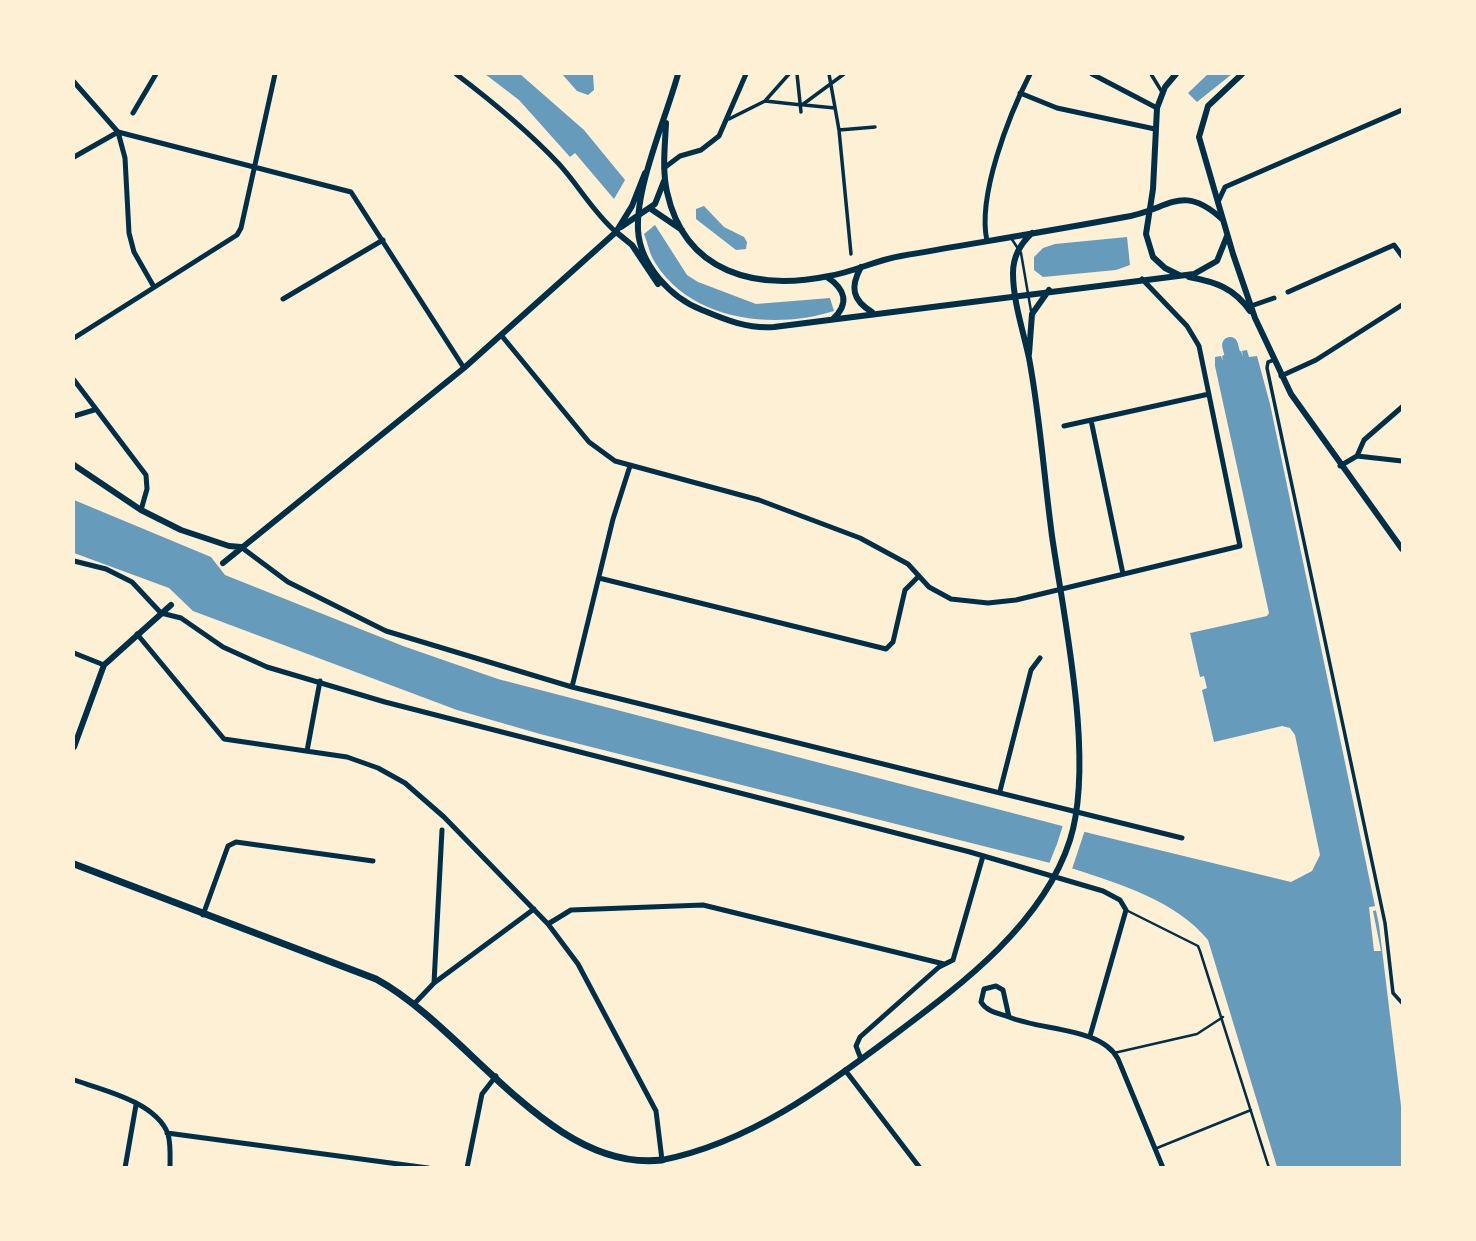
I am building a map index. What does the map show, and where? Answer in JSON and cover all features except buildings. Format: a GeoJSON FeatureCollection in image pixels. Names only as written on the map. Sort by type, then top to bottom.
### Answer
{"type":"FeatureCollection","features":[{"type":"Feature","properties":{"kind":"main road"},"geometry":{"type":"LineString","coordinates":[[74,864],[376,979],[415,1003],[557,1130],[580,1145],[635,1161],[663,1165]]}},
{"type":"Feature","properties":{"kind":"street"},"geometry":{"type":"LineString","coordinates":[[134,113],[156,74]]}},
{"type":"Feature","properties":{"kind":"street"},"geometry":{"type":"LineString","coordinates":[[74,338],[237,235],[255,169],[275,74]]}},
{"type":"Feature","properties":{"kind":"street"},"geometry":{"type":"LineString","coordinates":[[456,74],[507,112],[561,166],[616,231],[632,245],[658,284],[676,297],[721,318],[758,328],[1202,272],[1215,264],[1222,254],[1227,236]]}},
{"type":"Feature","properties":{"kind":"street"},"geometry":{"type":"LineString","coordinates":[[616,231],[632,206],[654,152],[667,118],[678,74]]}},
{"type":"Feature","properties":{"kind":"street"},"geometry":{"type":"LineString","coordinates":[[664,168],[680,156],[701,150],[719,136],[729,119],[746,74]]}},
{"type":"Feature","properties":{"kind":"street"},"geometry":{"type":"LineString","coordinates":[[729,119],[765,101],[789,74]]}},
{"type":"Feature","properties":{"kind":"street"},"geometry":{"type":"LineString","coordinates":[[797,74],[801,112]]}},
{"type":"Feature","properties":{"kind":"street"},"geometry":{"type":"LineString","coordinates":[[829,74],[839,130],[851,254]]}},
{"type":"Feature","properties":{"kind":"street"},"geometry":{"type":"LineString","coordinates":[[802,105],[844,74]]}},
{"type":"Feature","properties":{"kind":"street"},"geometry":{"type":"LineString","coordinates":[[987,241],[984,224],[1002,139],[1030,74]]}},
{"type":"Feature","properties":{"kind":"street"},"geometry":{"type":"LineString","coordinates":[[1092,74],[1157,108]]}},
{"type":"Feature","properties":{"kind":"street"},"geometry":{"type":"LineString","coordinates":[[1151,74],[1162,92]]}},
{"type":"Feature","properties":{"kind":"street"},"geometry":{"type":"LineString","coordinates":[[1176,74],[1162,92],[1157,108],[1146,234],[1150,251],[1165,268],[1233,290],[1255,318]]}},
{"type":"Feature","properties":{"kind":"street"},"geometry":{"type":"LineString","coordinates":[[1242,74],[1208,106],[1199,137],[1227,236],[1255,318],[1281,376],[1340,466],[1402,549]]}},
{"type":"Feature","properties":{"kind":"street"},"geometry":{"type":"LineString","coordinates":[[74,82],[117,132],[125,158],[129,233],[134,252],[154,287]]}},
{"type":"Feature","properties":{"kind":"street"},"geometry":{"type":"LineString","coordinates":[[1020,93],[1057,108],[1155,130]]}},
{"type":"Feature","properties":{"kind":"street"},"geometry":{"type":"LineString","coordinates":[[765,101],[835,108]]}},
{"type":"Feature","properties":{"kind":"street"},"geometry":{"type":"LineString","coordinates":[[1217,205],[1223,188],[1402,110]]}},
{"type":"Feature","properties":{"kind":"street"},"geometry":{"type":"LineString","coordinates":[[667,118],[665,177],[668,195],[683,232]]}},
{"type":"Feature","properties":{"kind":"street"},"geometry":{"type":"LineString","coordinates":[[839,130],[875,127]]}},
{"type":"Feature","properties":{"kind":"street"},"geometry":{"type":"LineString","coordinates":[[74,157],[117,132],[351,192],[464,368]]}},
{"type":"Feature","properties":{"kind":"street"},"geometry":{"type":"LineString","coordinates":[[654,152],[639,215],[638,232],[645,255],[676,297]]}},
{"type":"Feature","properties":{"kind":"street"},"geometry":{"type":"LineString","coordinates":[[223,563],[464,368],[616,231],[651,209],[659,198],[665,177]]}},
{"type":"Feature","properties":{"kind":"street"},"geometry":{"type":"LineString","coordinates":[[651,209],[683,232],[710,261],[748,279],[779,281],[827,277],[887,259],[1129,217],[1174,200],[1189,199],[1207,206],[1222,219]]}},
{"type":"Feature","properties":{"kind":"street"},"geometry":{"type":"LineString","coordinates":[[137,634],[224,739],[347,757],[378,768],[405,783],[444,817],[548,924],[578,964],[656,1111],[663,1165],[730,1140],[845,1070],[926,1010],[1012,934],[1044,894],[1070,840],[1077,803],[1079,761],[1028,356],[1013,272],[1019,247],[1032,233]]}},
{"type":"Feature","properties":{"kind":"street"},"geometry":{"type":"LineString","coordinates":[[283,299],[383,240]]}},
{"type":"Feature","properties":{"kind":"street"},"geometry":{"type":"LineString","coordinates":[[1288,292],[1394,245],[1402,256]]}},
{"type":"Feature","properties":{"kind":"street"},"geometry":{"type":"LineString","coordinates":[[861,267],[855,279],[855,295],[858,303],[873,313]]}},
{"type":"Feature","properties":{"kind":"street"},"geometry":{"type":"LineString","coordinates":[[827,277],[841,288],[845,297],[841,312],[833,319]]}},
{"type":"Feature","properties":{"kind":"street"},"geometry":{"type":"LineString","coordinates":[[501,335],[589,442],[615,461],[759,500],[823,524],[890,553],[908,564],[918,577],[941,595],[975,602],[1016,600],[1238,548],[1240,542],[1197,340],[1142,279]]}},
{"type":"Feature","properties":{"kind":"street"},"geometry":{"type":"LineString","coordinates":[[1028,356],[1032,314],[1049,290]]}},
{"type":"Feature","properties":{"kind":"street"},"geometry":{"type":"LineString","coordinates":[[1251,306],[1274,298]]}},
{"type":"Feature","properties":{"kind":"street"},"geometry":{"type":"LineString","coordinates":[[1281,376],[1316,360],[1402,304]]}},
{"type":"Feature","properties":{"kind":"street"},"geometry":{"type":"LineString","coordinates":[[1274,360],[1268,362],[1267,368],[1385,923],[1393,993],[1402,1003]]}},
{"type":"Feature","properties":{"kind":"street"},"geometry":{"type":"LineString","coordinates":[[74,380],[94,410],[146,475],[147,489],[141,510]]}},
{"type":"Feature","properties":{"kind":"street"},"geometry":{"type":"LineString","coordinates":[[1064,426],[1209,394]]}},
{"type":"Feature","properties":{"kind":"street"},"geometry":{"type":"LineString","coordinates":[[1340,466],[1357,456],[1364,440],[1402,407]]}},
{"type":"Feature","properties":{"kind":"street"},"geometry":{"type":"LineString","coordinates":[[74,416],[94,410]]}},
{"type":"Feature","properties":{"kind":"street"},"geometry":{"type":"LineString","coordinates":[[1091,420],[1123,574]]}},
{"type":"Feature","properties":{"kind":"street"},"geometry":{"type":"LineString","coordinates":[[1357,456],[1402,461]]}},
{"type":"Feature","properties":{"kind":"street"},"geometry":{"type":"LineString","coordinates":[[74,465],[141,510],[201,538],[241,547],[288,582],[386,631],[572,687],[1182,838]]}},
{"type":"Feature","properties":{"kind":"street"},"geometry":{"type":"LineString","coordinates":[[572,687],[630,466]]}},
{"type":"Feature","properties":{"kind":"street"},"geometry":{"type":"LineString","coordinates":[[74,561],[106,569],[132,582],[162,613],[181,618],[223,647],[267,667],[385,702],[983,856],[1103,891],[1120,900],[1126,910],[1090,1035]]}},
{"type":"Feature","properties":{"kind":"street"},"geometry":{"type":"LineString","coordinates":[[599,578],[886,649],[893,642],[905,590],[918,577]]}},
{"type":"Feature","properties":{"kind":"street"},"geometry":{"type":"LineString","coordinates":[[74,747],[104,665],[171,605]]}},
{"type":"Feature","properties":{"kind":"street"},"geometry":{"type":"LineString","coordinates":[[74,653],[104,665]]}},
{"type":"Feature","properties":{"kind":"street"},"geometry":{"type":"LineString","coordinates":[[1000,791],[1031,670],[1040,658]]}},
{"type":"Feature","properties":{"kind":"street"},"geometry":{"type":"LineString","coordinates":[[307,751],[320,681]]}},
{"type":"Feature","properties":{"kind":"street"},"geometry":{"type":"LineString","coordinates":[[434,983],[442,830]]}},
{"type":"Feature","properties":{"kind":"street"},"geometry":{"type":"LineString","coordinates":[[203,915],[228,846],[236,842],[373,861]]}},
{"type":"Feature","properties":{"kind":"street"},"geometry":{"type":"LineString","coordinates":[[861,1059],[856,1046],[860,1037],[955,956],[983,856]]}},
{"type":"Feature","properties":{"kind":"street"},"geometry":{"type":"LineString","coordinates":[[548,924],[571,910],[703,905],[944,964]]}},
{"type":"Feature","properties":{"kind":"street"},"geometry":{"type":"LineString","coordinates":[[415,1003],[434,983],[534,909]]}},
{"type":"Feature","properties":{"kind":"street"},"geometry":{"type":"LineString","coordinates":[[1009,1017],[1003,990],[996,986],[984,989],[981,996],[983,1005],[1009,1017],[1034,1026],[1090,1035],[1105,1043],[1114,1053],[1163,1167]]}},
{"type":"Feature","properties":{"kind":"street"},"geometry":{"type":"LineString","coordinates":[[845,1070],[920,1167]]}},
{"type":"Feature","properties":{"kind":"street"},"geometry":{"type":"LineString","coordinates":[[467,1167],[482,1094],[496,1076]]}},
{"type":"Feature","properties":{"kind":"street"},"geometry":{"type":"LineString","coordinates":[[74,1080],[136,1105],[155,1116],[167,1133],[170,1167]]}},
{"type":"Feature","properties":{"kind":"street"},"geometry":{"type":"LineString","coordinates":[[125,1167],[136,1105]]}},
{"type":"Feature","properties":{"kind":"street"},"geometry":{"type":"LineString","coordinates":[[167,1133],[429,1167]]}},
{"type":"Feature","properties":{"kind":"lane"},"geometry":{"type":"LineString","coordinates":[[1008,237],[1019,247],[1032,314]]}},
{"type":"Feature","properties":{"kind":"lane"},"geometry":{"type":"LineString","coordinates":[[1126,910],[1198,946],[1269,1167]]}},
{"type":"Feature","properties":{"kind":"lane"},"geometry":{"type":"LineString","coordinates":[[1114,1053],[1197,1034],[1223,1017]]}},
{"type":"Feature","properties":{"kind":"lane"},"geometry":{"type":"LineString","coordinates":[[1155,1149],[1251,1110]]}},
{"type":"Feature","properties":{"kind":"water"},"geometry":{"type":"Polygon","coordinates":[[[485,74],[520,74],[584,130],[625,180],[614,199],[575,153],[570,157],[519,100],[485,74]]]}},
{"type":"Feature","properties":{"kind":"water"},"geometry":{"type":"Polygon","coordinates":[[[562,74],[593,74],[594,90],[588,95],[577,91],[562,74]]]}},
{"type":"Feature","properties":{"kind":"water"},"geometry":{"type":"Polygon","coordinates":[[[1208,74],[1232,74],[1197,102],[1188,93],[1208,74]]]}},
{"type":"Feature","properties":{"kind":"water"},"geometry":{"type":"Polygon","coordinates":[[[704,206],[724,227],[744,237],[747,242],[746,249],[736,250],[696,219],[696,209],[704,206]]]}},
{"type":"Feature","properties":{"kind":"water"},"geometry":{"type":"Polygon","coordinates":[[[655,225],[687,275],[698,282],[756,304],[830,298],[834,311],[811,317],[761,320],[712,309],[691,298],[672,283],[656,264],[644,234],[655,225]]]}},
{"type":"Feature","properties":{"kind":"water"},"geometry":{"type":"Polygon","coordinates":[[[1127,237],[1130,265],[1116,270],[1043,277],[1034,270],[1034,257],[1043,248],[1055,244],[1127,237]]]}},
{"type":"Feature","properties":{"kind":"water"},"geometry":{"type":"Polygon","coordinates":[[[1247,350],[1249,357],[1257,356],[1270,404],[1379,925],[1402,1114],[1402,1167],[1277,1167],[1208,940],[1195,926],[1164,904],[1074,869],[540,734],[457,710],[193,611],[169,588],[74,553],[74,500],[211,557],[225,575],[403,646],[498,679],[1093,834],[1291,882],[1312,871],[1320,855],[1295,735],[1290,728],[1282,726],[1214,742],[1202,690],[1207,688],[1204,676],[1200,677],[1190,633],[1267,616],[1269,613],[1215,366],[1215,357],[1221,356],[1223,361],[1222,356],[1227,354],[1229,362],[1237,360],[1236,352],[1241,351],[1243,357],[1242,351],[1247,350]]]}},
{"type":"Feature","properties":{"kind":"pier"},"geometry":{"type":"Polygon","coordinates":[[[1061,820],[1086,827],[1073,872],[1043,865],[1049,864],[1057,844],[1064,822],[1061,820]]]}},
{"type":"Feature","properties":{"kind":"pier"},"geometry":{"type":"Polygon","coordinates":[[[1377,906],[1378,910],[1373,911],[1381,951],[1374,951],[1369,907],[1377,906]]]}},
{"type":"Feature","properties":{"kind":"waterway"},"geometry":{"type":"LineString","coordinates":[[1230,345],[1239,380]]}}]}
